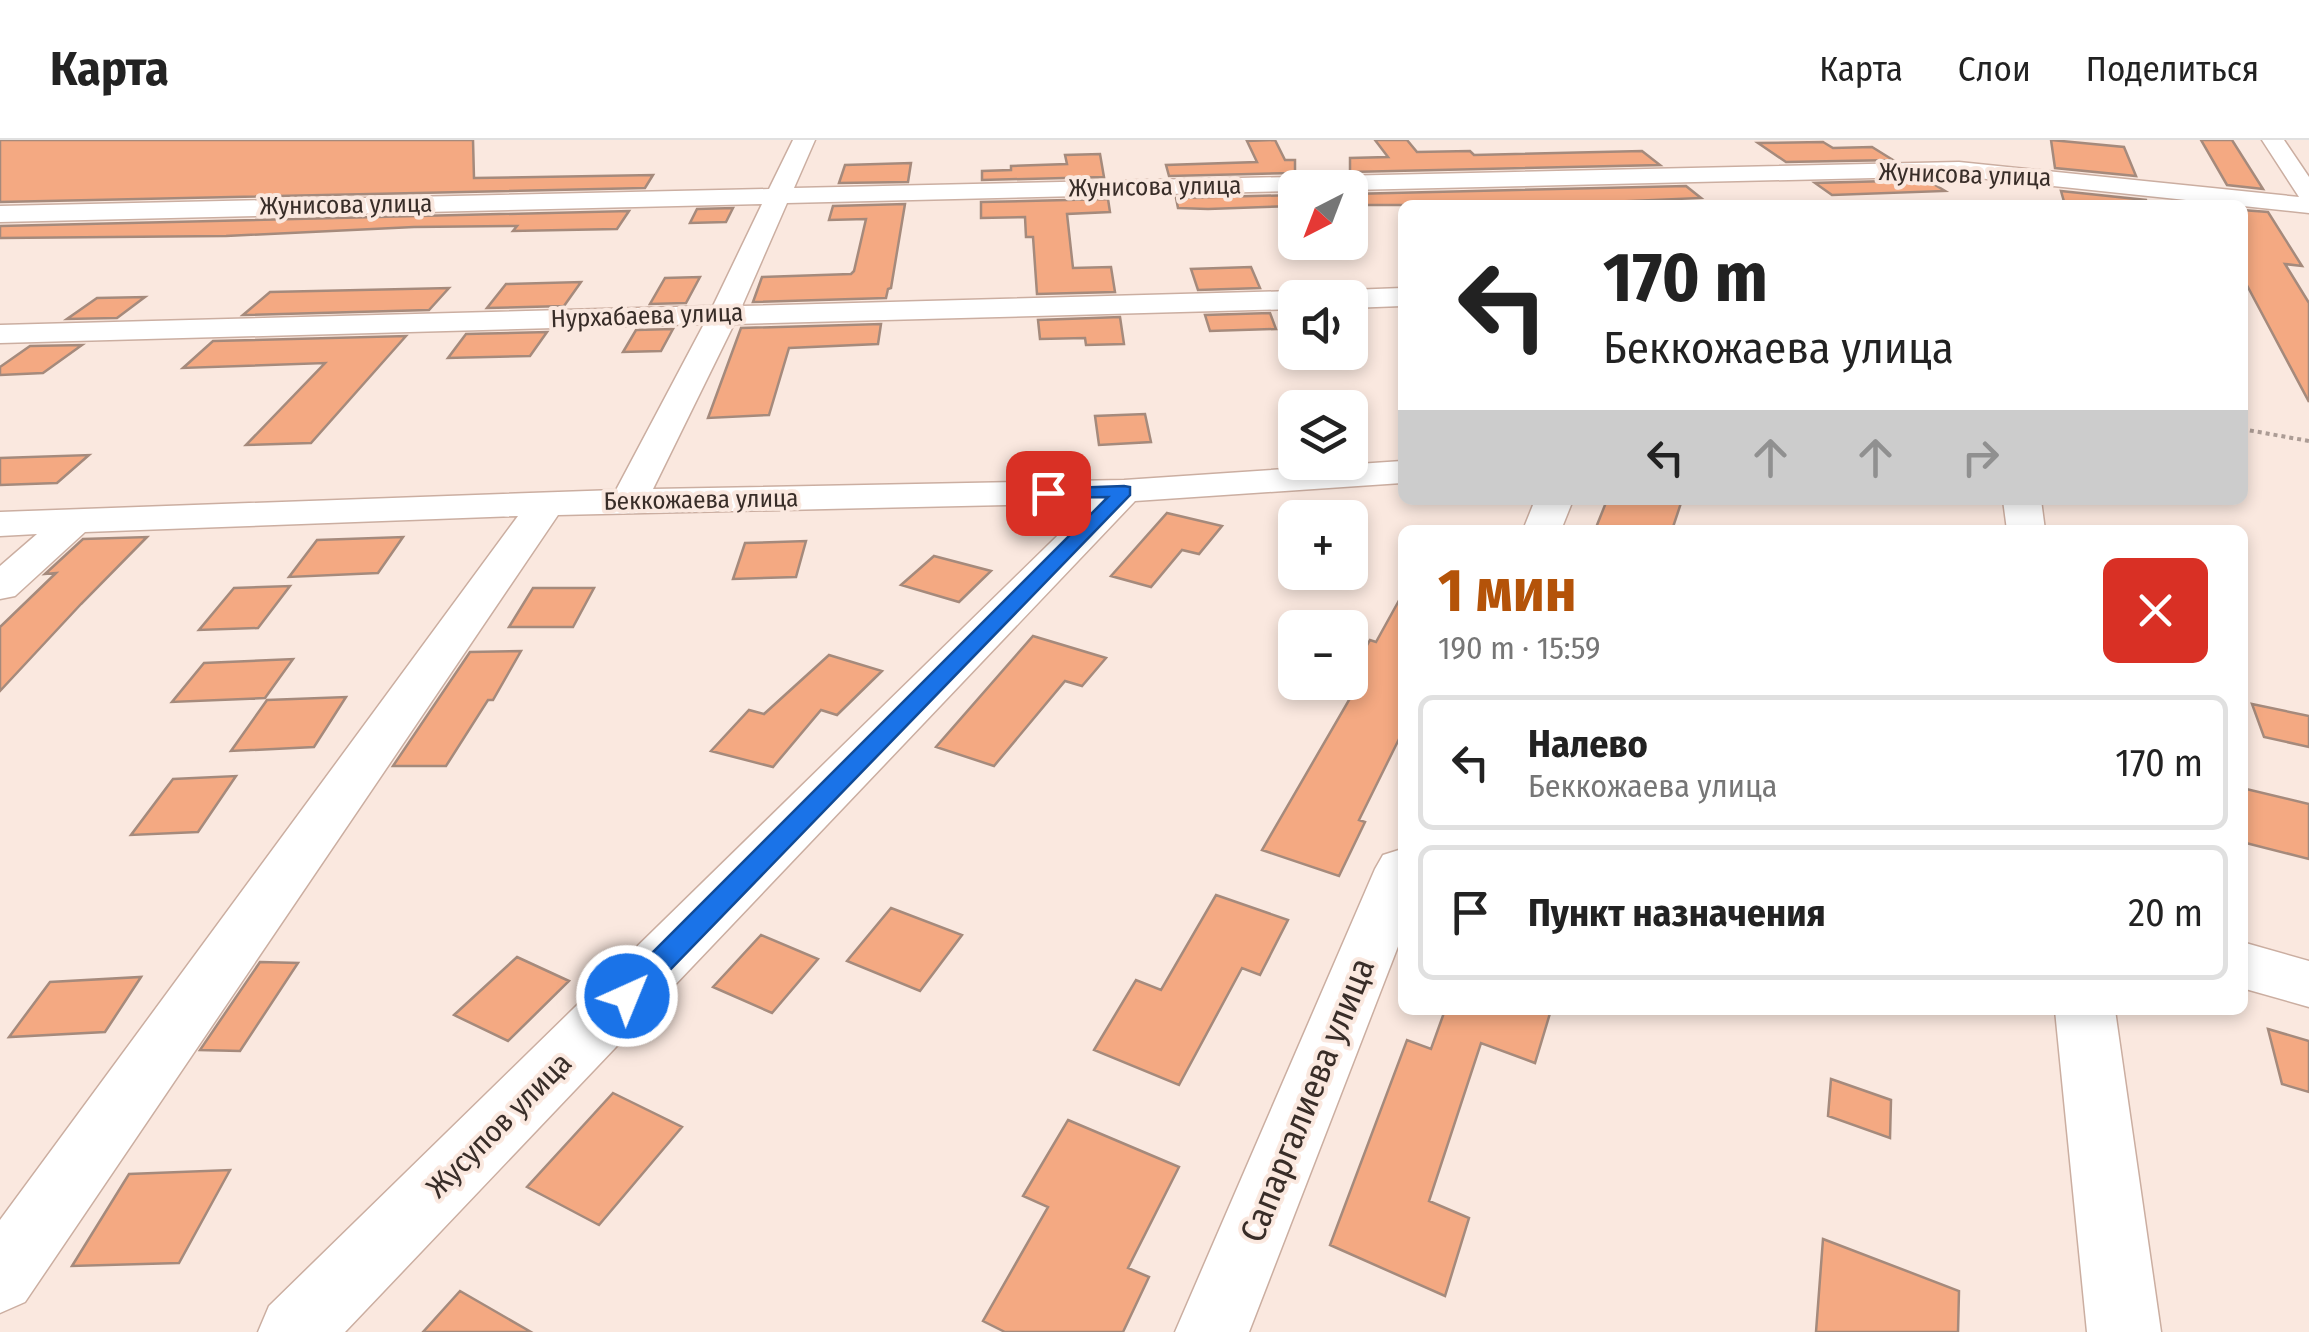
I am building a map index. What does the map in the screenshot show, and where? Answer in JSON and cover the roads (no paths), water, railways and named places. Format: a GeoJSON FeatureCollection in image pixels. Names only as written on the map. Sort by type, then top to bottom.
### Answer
{"type":"FeatureCollection","features":[{"type":"Feature","properties":{"kind":"street"},"geometry":{"type":"LineString","coordinates":[[629,502],[724,314],[804,140]]}},
{"type":"Feature","properties":{"kind":"street"},"geometry":{"type":"LineString","coordinates":[[2273,140],[2309,194]]}},
{"type":"Feature","properties":{"kind":"street"},"geometry":{"type":"LineString","coordinates":[[1716,151],[1770,195]]}},
{"type":"Feature","properties":{"kind":"street"},"geometry":{"type":"LineString","coordinates":[[2020,165],[2020,200]]}},
{"type":"Feature","properties":{"kind":"street","name":"Жунисова улица"},"geometry":{"type":"LineString","coordinates":[[0,214],[2020,165],[2309,206]]}},
{"type":"Feature","properties":{"kind":"street"},"geometry":{"type":"LineString","coordinates":[[1368,299],[1398,298]]}},
{"type":"Feature","properties":{"kind":"street","name":"Нурхабаева улица"},"geometry":{"type":"LineString","coordinates":[[0,334],[1278,300]]}},
{"type":"Feature","properties":{"kind":"street","name":"Беккожаева улица"},"geometry":{"type":"LineString","coordinates":[[0,524],[546,504],[1124,491],[1398,472]]}},
{"type":"Feature","properties":{"kind":"street","name":"Жусупов улица"},"geometry":{"type":"LineString","coordinates":[[295,1332],[1124,491]]}},
{"type":"Feature","properties":{"kind":"street"},"geometry":{"type":"LineString","coordinates":[[0,1278],[546,504]]}},
{"type":"Feature","properties":{"kind":"street"},"geometry":{"type":"LineString","coordinates":[[0,587],[74,521]]}},
{"type":"Feature","properties":{"kind":"street","name":"Сапаргалиева улица"},"geometry":{"type":"LineString","coordinates":[[1212,1332],[1398,879]]}},
{"type":"Feature","properties":{"kind":"street"},"geometry":{"type":"LineString","coordinates":[[2248,967],[2309,984]]}},
{"type":"Feature","properties":{"kind":"street"},"geometry":{"type":"LineString","coordinates":[[2085,1015],[2124,1332]]}}]}
